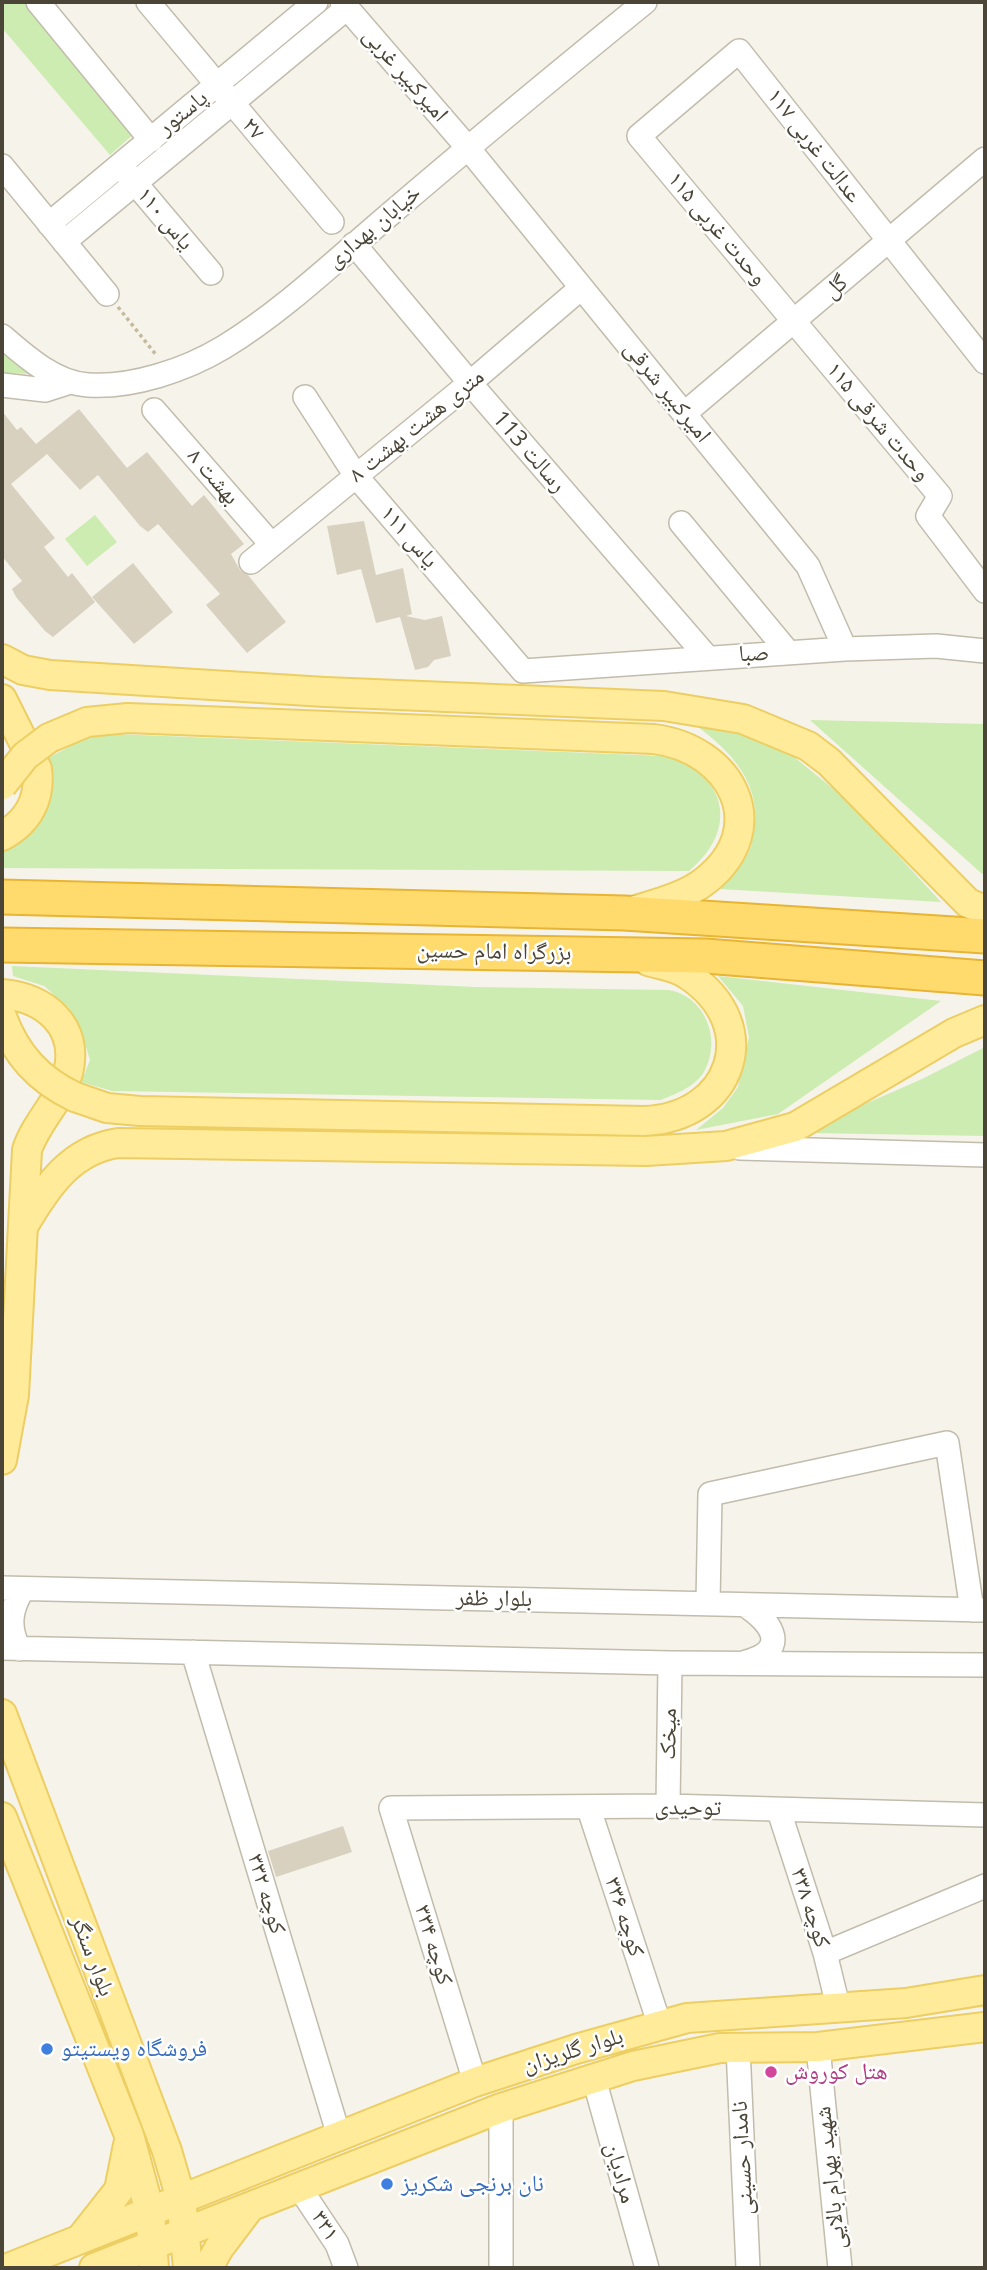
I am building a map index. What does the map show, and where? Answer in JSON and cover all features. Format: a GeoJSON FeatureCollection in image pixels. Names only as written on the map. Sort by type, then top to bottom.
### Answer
{"type":"FeatureCollection","features":[{"type":"Feature","properties":{"kind":"highway","name":"بزرگراه امام حسین"},"geometry":{"type":"LineString","coordinates":[[2,897],[624,913],[985,936]]}},
{"type":"Feature","properties":{"kind":"highway","name":"بزرگراه امام حسین"},"geometry":{"type":"LineString","coordinates":[[2,945],[705,956],[985,978]]}},
{"type":"Feature","properties":{"kind":"main road"},"geometry":{"type":"LineString","coordinates":[[2,659],[23,670],[50,675],[326,692],[664,706],[743,719],[797,741],[829,762],[968,903],[985,910]]}},
{"type":"Feature","properties":{"kind":"main road"},"geometry":{"type":"LineString","coordinates":[[2,699],[37,769],[39,781],[38,793],[28,815],[2,836]]}},
{"type":"Feature","properties":{"kind":"main road"},"geometry":{"type":"LineString","coordinates":[[2,786],[25,756],[49,737],[87,722],[128,718],[654,739],[688,746],[710,760],[730,783],[737,801],[737,835],[720,867],[704,882],[674,898],[624,913]]}},
{"type":"Feature","properties":{"kind":"main road"},"geometry":{"type":"LineString","coordinates":[[2,1017],[10,1038],[29,1066],[58,1089],[107,1108],[140,1111],[644,1121],[675,1118],[697,1107],[722,1080],[730,1062],[733,1043],[729,1023],[704,987],[686,973],[628,955]]}},
{"type":"Feature","properties":{"kind":"main road"},"geometry":{"type":"LineString","coordinates":[[2,994],[41,1003],[55,1014],[67,1034],[70,1054],[68,1074],[27,1150],[14,1395],[2,1460]]}},
{"type":"Feature","properties":{"kind":"main road"},"geometry":{"type":"LineString","coordinates":[[24,1225],[54,1180],[77,1157],[95,1148],[118,1143],[646,1151],[712,1147],[795,1127],[954,1033],[985,1020]]}},
{"type":"Feature","properties":{"kind":"main road","name":"بلوار سنگر"},"geometry":{"type":"LineString","coordinates":[[2,1714],[167,2151],[181,2199],[188,2268]]}},
{"type":"Feature","properties":{"kind":"main road","name":"بلوار سنگر"},"geometry":{"type":"LineString","coordinates":[[2,1817],[129,2135],[150,2212],[153,2257]]}},
{"type":"Feature","properties":{"kind":"main road","name":"بلوار گلریزان"},"geometry":{"type":"LineString","coordinates":[[9,2268],[475,2082],[687,2018],[906,2003],[985,1990]]}},
{"type":"Feature","properties":{"kind":"main road","name":"بلوار گلریزان"},"geometry":{"type":"LineString","coordinates":[[94,2268],[153,2257],[185,2232],[501,2108],[700,2050],[818,2047],[985,2027]]}},
{"type":"Feature","properties":{"kind":"main road"},"geometry":{"type":"LineString","coordinates":[[80,2240],[119,2190],[125,2169],[129,2135]]}},
{"type":"Feature","properties":{"kind":"main road"},"geometry":{"type":"LineString","coordinates":[[167,2151],[221,2184]]}},
{"type":"Feature","properties":{"kind":"main road"},"geometry":{"type":"LineString","coordinates":[[208,2268],[219,2248],[251,2205]]}},
{"type":"Feature","properties":{"kind":"street"},"geometry":{"type":"LineString","coordinates":[[38,2],[150,140]]}},
{"type":"Feature","properties":{"kind":"street","name":"۲۷"},"geometry":{"type":"LineString","coordinates":[[148,2],[332,222]]}},
{"type":"Feature","properties":{"kind":"street","name":"پاستور"},"geometry":{"type":"LineString","coordinates":[[49,224],[316,2]]}},
{"type":"Feature","properties":{"kind":"street","name":"خیابان بهداری"},"geometry":{"type":"LineString","coordinates":[[2,336],[39,366],[71,382],[107,385],[169,371],[223,348],[252,328],[645,2]]}},
{"type":"Feature","properties":{"kind":"street"},"geometry":{"type":"LineString","coordinates":[[64,242],[232,104],[345,5]]}},
{"type":"Feature","properties":{"kind":"street","name":"امیرکبیر غربی"},"geometry":{"type":"LineString","coordinates":[[345,5],[468,148]]}},
{"type":"Feature","properties":{"kind":"street","name":"۱۱۷ عدالت غربی"},"geometry":{"type":"LineString","coordinates":[[639,136],[739,51],[985,362]]}},
{"type":"Feature","properties":{"kind":"street","name":"۱۱۵ وحدت غربی"},"geometry":{"type":"LineString","coordinates":[[639,136],[795,321]]}},
{"type":"Feature","properties":{"kind":"street","name":"امیرکبیر شرقی"},"geometry":{"type":"LineString","coordinates":[[468,148],[808,566],[845,649]]}},
{"type":"Feature","properties":{"kind":"street","name":"گل"},"geometry":{"type":"LineString","coordinates":[[685,413],[985,159]]}},
{"type":"Feature","properties":{"kind":"street","name":"یاس ۱۱۰"},"geometry":{"type":"LineString","coordinates":[[120,165],[211,273]]}},
{"type":"Feature","properties":{"kind":"street"},"geometry":{"type":"LineString","coordinates":[[2,166],[107,294]]}},
{"type":"Feature","properties":{"kind":"street","name":"رسالت 113"},"geometry":{"type":"LineString","coordinates":[[354,244],[470,383],[707,657]]}},
{"type":"Feature","properties":{"kind":"street","name":"۸ متری هشت بهشت"},"geometry":{"type":"LineString","coordinates":[[251,562],[470,383],[581,288]]}},
{"type":"Feature","properties":{"kind":"street","name":"۱۱۵ وحدت شرقی"},"geometry":{"type":"LineString","coordinates":[[795,321],[940,496],[928,516],[985,591]]}},
{"type":"Feature","properties":{"kind":"street","name":"خیابان بهداری"},"geometry":{"type":"LineString","coordinates":[[2,385],[45,390],[71,382]]}},
{"type":"Feature","properties":{"kind":"street","name":"یاس ۱۱۱"},"geometry":{"type":"LineString","coordinates":[[305,397],[356,476],[523,671]]}},
{"type":"Feature","properties":{"kind":"street","name":"۸ بهشت"},"geometry":{"type":"LineString","coordinates":[[154,410],[271,544]]}},
{"type":"Feature","properties":{"kind":"street"},"geometry":{"type":"LineString","coordinates":[[681,523],[788,652]]}},
{"type":"Feature","properties":{"kind":"street","name":"صبا"},"geometry":{"type":"LineString","coordinates":[[523,671],[845,649],[936,646],[985,650]]}},
{"type":"Feature","properties":{"kind":"street"},"geometry":{"type":"LineString","coordinates":[[712,1147],[985,1155]]}},
{"type":"Feature","properties":{"kind":"street"},"geometry":{"type":"LineString","coordinates":[[708,1603],[710,1494],[947,1443],[979,1610]]}},
{"type":"Feature","properties":{"kind":"street"},"geometry":{"type":"LineString","coordinates":[[12,1589],[14,1603],[10,1619],[10,1649],[670,1662],[985,1665]]}},
{"type":"Feature","properties":{"kind":"street","name":"بلوار ظفر"},"geometry":{"type":"LineString","coordinates":[[12,1589],[979,1610]]}},
{"type":"Feature","properties":{"kind":"street"},"geometry":{"type":"LineString","coordinates":[[743,1663],[766,1653],[771,1646],[772,1636],[766,1619],[745,1605]]}},
{"type":"Feature","properties":{"kind":"street","name":"کوچه ۳۳۲"},"geometry":{"type":"LineString","coordinates":[[193,1652],[338,2137]]}},
{"type":"Feature","properties":{"kind":"street","name":"میخک"},"geometry":{"type":"LineString","coordinates":[[667,1807],[670,1662]]}},
{"type":"Feature","properties":{"kind":"street","name":"توحیدی"},"geometry":{"type":"LineString","coordinates":[[391,1808],[667,1807],[985,1815]]}},
{"type":"Feature","properties":{"kind":"street","name":"کوچه ۳۳۴"},"geometry":{"type":"LineString","coordinates":[[391,1808],[475,2082]]}},
{"type":"Feature","properties":{"kind":"street","name":"کوچه ۳۳۶"},"geometry":{"type":"LineString","coordinates":[[589,1809],[660,2026]]}},
{"type":"Feature","properties":{"kind":"street","name":"کوچه ۳۳۸"},"geometry":{"type":"LineString","coordinates":[[779,1811],[838,2006]]}},
{"type":"Feature","properties":{"kind":"street"},"geometry":{"type":"LineString","coordinates":[[824,1953],[985,1886]]}},
{"type":"Feature","properties":{"kind":"street","name":"شهید بهرام بالایی"},"geometry":{"type":"LineString","coordinates":[[818,2047],[841,2268]]}},
{"type":"Feature","properties":{"kind":"street","name":"نامدار حسینی"},"geometry":{"type":"LineString","coordinates":[[738,2048],[748,2268]]}},
{"type":"Feature","properties":{"kind":"street","name":"مرادیان"},"geometry":{"type":"LineString","coordinates":[[594,2079],[647,2268]]}},
{"type":"Feature","properties":{"kind":"street"},"geometry":{"type":"LineString","coordinates":[[500,2268],[501,2108]]}},
{"type":"Feature","properties":{"kind":"street","name":"۳۳۱"},"geometry":{"type":"LineString","coordinates":[[299,2187],[337,2244],[346,2268]]}},
{"type":"Feature","properties":{"kind":"path"},"geometry":{"type":"LineString","coordinates":[[107,294],[169,371]]}},
{"type":"Feature","properties":{"kind":"green space"},"geometry":{"type":"Polygon","coordinates":[[[2,2],[25,2],[135,133],[110,155],[2,28],[2,2]]]}},
{"type":"Feature","properties":{"kind":"green space"},"geometry":{"type":"Polygon","coordinates":[[[2,349],[34,374],[2,373],[2,349]]]}},
{"type":"Feature","properties":{"kind":"green space"},"geometry":{"type":"Polygon","coordinates":[[[95,515],[117,542],[87,566],[65,539],[95,515]]]}},
{"type":"Feature","properties":{"kind":"green space"},"geometry":{"type":"Polygon","coordinates":[[[810,720],[985,724],[985,875],[981,873],[810,720]]]}},
{"type":"Feature","properties":{"kind":"green space"},"geometry":{"type":"Polygon","coordinates":[[[698,727],[751,728],[788,752],[847,800],[941,902],[720,889],[749,852],[755,827],[755,809],[752,793],[737,764],[698,727]]]}},
{"type":"Feature","properties":{"kind":"green space"},"geometry":{"type":"Polygon","coordinates":[[[114,734],[664,756],[685,764],[702,775],[713,789],[719,804],[720,821],[715,838],[705,855],[689,871],[2,868],[2,849],[46,759],[88,737],[114,734]]]}},
{"type":"Feature","properties":{"kind":"green space"},"geometry":{"type":"Polygon","coordinates":[[[12,966],[476,987],[668,990],[681,994],[700,1009],[710,1032],[710,1058],[697,1081],[661,1100],[112,1091],[81,1082],[90,1060],[83,1037],[69,1008],[44,986],[13,976],[12,966]]]}},
{"type":"Feature","properties":{"kind":"green space"},"geometry":{"type":"Polygon","coordinates":[[[718,976],[941,1001],[778,1114],[696,1130],[723,1108],[738,1087],[749,1037],[743,1006],[718,976]]]}},
{"type":"Feature","properties":{"kind":"green space"},"geometry":{"type":"Polygon","coordinates":[[[985,1047],[985,1136],[811,1133],[824,1122],[922,1079],[985,1047]]]}},
{"type":"Feature","properties":{"kind":"building"},"geometry":{"type":"Polygon","coordinates":[[[79,409],[127,468],[147,452],[192,506],[204,495],[244,544],[231,554],[240,570],[248,575],[286,622],[247,653],[206,605],[220,594],[158,524],[148,532],[140,526],[98,475],[80,490],[47,454],[11,484],[55,538],[44,547],[68,577],[72,573],[95,602],[53,637],[45,631],[16,597],[12,589],[22,581],[2,556],[2,411],[17,430],[21,427],[36,444],[79,409]]]}},
{"type":"Feature","properties":{"kind":"building"},"geometry":{"type":"Polygon","coordinates":[[[364,521],[376,575],[403,568],[412,614],[406,616],[425,620],[442,616],[451,656],[434,660],[428,667],[415,670],[400,617],[376,623],[361,569],[337,575],[327,526],[364,521]]]}},
{"type":"Feature","properties":{"kind":"building"},"geometry":{"type":"Polygon","coordinates":[[[133,563],[173,612],[134,644],[92,597],[133,563]]]}},
{"type":"Feature","properties":{"kind":"building"},"geometry":{"type":"Polygon","coordinates":[[[343,1826],[352,1852],[276,1877],[268,1851],[343,1826]]]}},
{"type":"Feature","properties":{"kind":"place","name":"فروشگاه ویستیتو"},"geometry":{"type":"Point","coordinates":[47,2049]}},
{"type":"Feature","properties":{"kind":"place","name":"هتل کوروش"},"geometry":{"type":"Point","coordinates":[771,2072]}},
{"type":"Feature","properties":{"kind":"place","name":"نان برنجی شکریز"},"geometry":{"type":"Point","coordinates":[387,2184]}}]}
